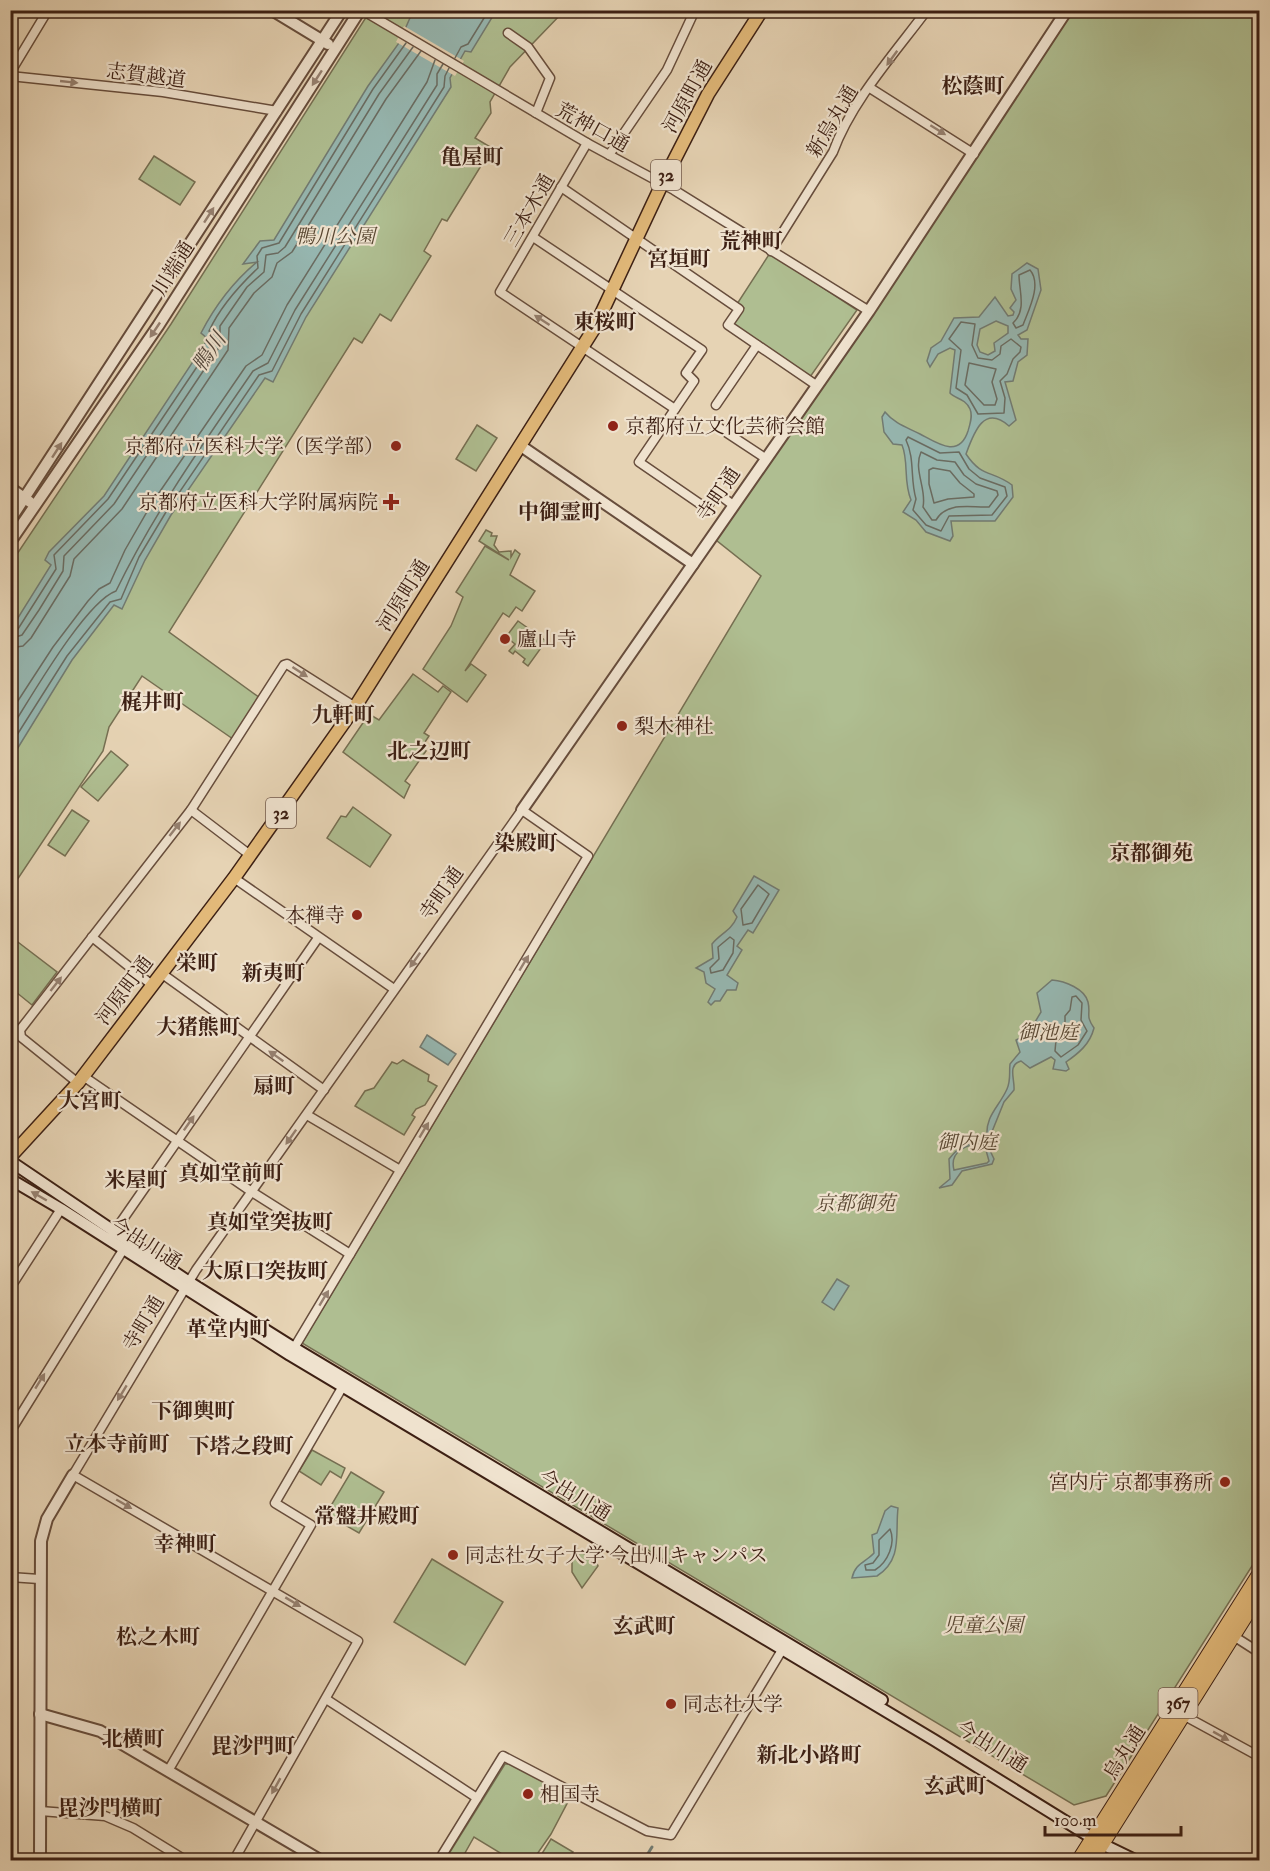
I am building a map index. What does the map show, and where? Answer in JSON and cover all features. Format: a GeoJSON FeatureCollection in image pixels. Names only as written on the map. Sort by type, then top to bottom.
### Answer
{"type":"FeatureCollection","features":[{"type":"Feature","properties":{"kind":"highway","name":"烏丸通"},"geometry":{"type":"LineString","coordinates":[[1078,1860],[1100,1838],[1183,1715],[1260,1573]]}},
{"type":"Feature","properties":{"kind":"highway","name":"烏丸通"},"geometry":{"type":"LineString","coordinates":[[1092,1860],[1100,1838],[1228,1633],[1260,1593]]}},
{"type":"Feature","properties":{"kind":"main road","name":"河原町通"},"geometry":{"type":"LineString","coordinates":[[10,1159],[80,1079],[234,878],[354,707],[584,347],[708,94],[762,10]]}},
{"type":"Feature","properties":{"kind":"street"},"geometry":{"type":"LineString","coordinates":[[10,74],[48,10]]}},
{"type":"Feature","properties":{"kind":"street"},"geometry":{"type":"LineString","coordinates":[[272,10],[336,49]]}},
{"type":"Feature","properties":{"kind":"street","name":"川端通"},"geometry":{"type":"LineString","coordinates":[[10,520],[342,10]]}},
{"type":"Feature","properties":{"kind":"street","name":"川端通"},"geometry":{"type":"LineString","coordinates":[[10,542],[158,326],[361,10]]}},
{"type":"Feature","properties":{"kind":"street","name":"荒神口通"},"geometry":{"type":"LineString","coordinates":[[361,10],[587,143],[662,184],[869,311]]}},
{"type":"Feature","properties":{"kind":"street"},"geometry":{"type":"LineString","coordinates":[[609,155],[667,70],[695,10]]}},
{"type":"Feature","properties":{"kind":"street","name":"新烏丸通"},"geometry":{"type":"LineString","coordinates":[[771,251],[833,152],[840,133],[927,10]]}},
{"type":"Feature","properties":{"kind":"street","name":"寺町通"},"geometry":{"type":"LineString","coordinates":[[40,1860],[39,1579],[44,1530],[73,1475],[187,1285],[236,1210],[252,1192],[522,810],[869,311],[1067,10]]}},
{"type":"Feature","properties":{"kind":"street"},"geometry":{"type":"LineString","coordinates":[[508,33],[528,47],[550,78],[536,113]]}},
{"type":"Feature","properties":{"kind":"street","name":"志賀越道"},"geometry":{"type":"LineString","coordinates":[[10,74],[163,92],[277,111]]}},
{"type":"Feature","properties":{"kind":"street"},"geometry":{"type":"LineString","coordinates":[[870,88],[974,154]]}},
{"type":"Feature","properties":{"kind":"street","name":"三本木通"},"geometry":{"type":"LineString","coordinates":[[584,347],[500,292],[587,143]]}},
{"type":"Feature","properties":{"kind":"street"},"geometry":{"type":"LineString","coordinates":[[561,187],[739,309],[728,325],[816,385]]}},
{"type":"Feature","properties":{"kind":"street"},"geometry":{"type":"LineString","coordinates":[[533,237],[702,350],[686,373],[694,381],[639,462],[706,508],[717,493],[733,504]]}},
{"type":"Feature","properties":{"kind":"street"},"geometry":{"type":"LineString","coordinates":[[716,405],[758,345]]}},
{"type":"Feature","properties":{"kind":"street"},"geometry":{"type":"LineString","coordinates":[[584,347],[675,409]]}},
{"type":"Feature","properties":{"kind":"street"},"geometry":{"type":"LineString","coordinates":[[715,425],[765,458]]}},
{"type":"Feature","properties":{"kind":"street"},"geometry":{"type":"LineString","coordinates":[[520,446],[693,564]]}},
{"type":"Feature","properties":{"kind":"street"},"geometry":{"type":"LineString","coordinates":[[10,488],[35,506]]}},
{"type":"Feature","properties":{"kind":"street"},"geometry":{"type":"LineString","coordinates":[[350,1254],[80,1079],[21,1037],[20,1030],[190,810],[284,665],[287,664],[354,707]]}},
{"type":"Feature","properties":{"kind":"street"},"geometry":{"type":"LineString","coordinates":[[190,810],[250,855]]}},
{"type":"Feature","properties":{"kind":"street"},"geometry":{"type":"LineString","coordinates":[[294,1348],[588,856],[522,810]]}},
{"type":"Feature","properties":{"kind":"street"},"geometry":{"type":"LineString","coordinates":[[234,878],[394,989]]}},
{"type":"Feature","properties":{"kind":"street"},"geometry":{"type":"LineString","coordinates":[[92,937],[152,985]]}},
{"type":"Feature","properties":{"kind":"street"},"geometry":{"type":"LineString","coordinates":[[111,1236],[318,938]]}},
{"type":"Feature","properties":{"kind":"street"},"geometry":{"type":"LineString","coordinates":[[161,973],[324,1090]]}},
{"type":"Feature","properties":{"kind":"street"},"geometry":{"type":"LineString","coordinates":[[307,1115],[400,1170]]}},
{"type":"Feature","properties":{"kind":"street","name":"今出川通"},"geometry":{"type":"LineString","coordinates":[[10,1159],[111,1236],[123,1250],[294,1348],[1130,1857]]}},
{"type":"Feature","properties":{"kind":"street","name":"今出川通"},"geometry":{"type":"LineString","coordinates":[[10,1179],[111,1236],[343,1386],[785,1645]]}},
{"type":"Feature","properties":{"kind":"street"},"geometry":{"type":"LineString","coordinates":[[10,1288],[61,1209]]}},
{"type":"Feature","properties":{"kind":"street"},"geometry":{"type":"LineString","coordinates":[[10,1432],[123,1250]]}},
{"type":"Feature","properties":{"kind":"street"},"geometry":{"type":"LineString","coordinates":[[168,1772],[311,1525],[274,1503],[343,1386]]}},
{"type":"Feature","properties":{"kind":"street"},"geometry":{"type":"LineString","coordinates":[[73,1475],[358,1641],[234,1860]]}},
{"type":"Feature","properties":{"kind":"street"},"geometry":{"type":"LineString","coordinates":[[10,1577],[39,1579]]}},
{"type":"Feature","properties":{"kind":"street"},"geometry":{"type":"LineString","coordinates":[[1228,1633],[1260,1653]]}},
{"type":"Feature","properties":{"kind":"street"},"geometry":{"type":"LineString","coordinates":[[439,1860],[503,1756],[647,1831],[670,1835],[785,1645]]}},
{"type":"Feature","properties":{"kind":"street"},"geometry":{"type":"LineString","coordinates":[[326,1699],[477,1798]]}},
{"type":"Feature","properties":{"kind":"street"},"geometry":{"type":"LineString","coordinates":[[40,1714],[100,1731],[255,1823],[269,1828],[320,1860]]}},
{"type":"Feature","properties":{"kind":"street"},"geometry":{"type":"LineString","coordinates":[[1183,1715],[1260,1758]]}},
{"type":"Feature","properties":{"kind":"street"},"geometry":{"type":"LineString","coordinates":[[40,1811],[105,1816],[133,1828],[185,1860]]}},
{"type":"Feature","properties":{"kind":"green space","name":"鴨川公園"},"geometry":{"type":"Polygon","coordinates":[[[370,11],[564,11],[510,67],[490,102],[491,113],[475,138],[492,148],[447,221],[442,219],[424,251],[431,256],[391,321],[380,314],[362,343],[354,338],[169,632],[260,698],[233,739],[142,676],[109,727],[103,751],[11,889],[11,563],[171,324],[370,11]]]}},
{"type":"Feature","properties":{"kind":"green space","name":"京都御苑"},"geometry":{"type":"Polygon","coordinates":[[[1072,11],[1259,11],[1259,1555],[1106,1796],[1074,1805],[302,1343],[761,576],[716,540],[966,173],[1072,11]]]}},
{"type":"Feature","properties":{"kind":"green space"},"geometry":{"type":"Polygon","coordinates":[[[154,156],[195,182],[180,205],[139,179],[154,156]]]}},
{"type":"Feature","properties":{"kind":"green space"},"geometry":{"type":"Polygon","coordinates":[[[770,253],[857,310],[810,377],[733,325],[744,308],[737,304],[770,253]]]}},
{"type":"Feature","properties":{"kind":"green space"},"geometry":{"type":"Polygon","coordinates":[[[477,425],[497,438],[476,471],[456,459],[477,425]]]}},
{"type":"Feature","properties":{"kind":"green space"},"geometry":{"type":"Polygon","coordinates":[[[486,530],[492,533],[491,536],[497,536],[494,545],[499,552],[511,551],[511,557],[515,550],[520,554],[510,575],[535,591],[522,611],[516,607],[509,617],[503,613],[465,671],[471,664],[486,675],[467,702],[423,669],[451,626],[463,597],[456,592],[485,546],[509,560],[479,541],[486,530]]]}},
{"type":"Feature","properties":{"kind":"green space"},"geometry":{"type":"Polygon","coordinates":[[[518,621],[546,641],[528,666],[523,662],[525,659],[515,651],[513,654],[509,651],[515,644],[506,637],[518,621]]]}},
{"type":"Feature","properties":{"kind":"green space"},"geometry":{"type":"Polygon","coordinates":[[[413,674],[438,692],[443,686],[451,692],[424,733],[429,736],[421,748],[426,751],[405,781],[410,785],[404,798],[343,752],[369,714],[379,720],[413,674]]]}},
{"type":"Feature","properties":{"kind":"green space"},"geometry":{"type":"Polygon","coordinates":[[[111,751],[128,765],[98,801],[81,787],[111,751]]]}},
{"type":"Feature","properties":{"kind":"green space"},"geometry":{"type":"Polygon","coordinates":[[[353,807],[391,835],[370,867],[327,838],[341,816],[346,817],[353,807]]]}},
{"type":"Feature","properties":{"kind":"green space"},"geometry":{"type":"Polygon","coordinates":[[[72,810],[89,821],[65,856],[48,845],[72,810]]]}},
{"type":"Feature","properties":{"kind":"green space"},"geometry":{"type":"Polygon","coordinates":[[[10,936],[57,972],[32,1005],[11,988],[10,936]]]}},
{"type":"Feature","properties":{"kind":"green space"},"geometry":{"type":"Polygon","coordinates":[[[403,1060],[429,1075],[428,1081],[437,1086],[425,1105],[416,1109],[412,1115],[415,1117],[404,1135],[355,1106],[365,1091],[374,1088],[392,1062],[397,1064],[403,1060]]]}},
{"type":"Feature","properties":{"kind":"green space"},"geometry":{"type":"Polygon","coordinates":[[[312,1450],[345,1468],[341,1478],[330,1471],[321,1485],[299,1471],[312,1450]]]}},
{"type":"Feature","properties":{"kind":"green space"},"geometry":{"type":"Polygon","coordinates":[[[351,1472],[384,1492],[359,1533],[326,1514],[351,1472]]]}},
{"type":"Feature","properties":{"kind":"green space"},"geometry":{"type":"Polygon","coordinates":[[[577,1549],[596,1561],[598,1566],[582,1588],[572,1572],[572,1554],[577,1549]]]}},
{"type":"Feature","properties":{"kind":"green space"},"geometry":{"type":"Polygon","coordinates":[[[432,1559],[503,1602],[465,1665],[394,1622],[432,1559]]]}},
{"type":"Feature","properties":{"kind":"green space"},"geometry":{"type":"Polygon","coordinates":[[[505,1764],[512,1764],[571,1796],[551,1834],[533,1860],[512,1860],[474,1837],[461,1860],[445,1860],[505,1764]]]}},
{"type":"Feature","properties":{"kind":"green space"},"geometry":{"type":"Polygon","coordinates":[[[551,1839],[573,1852],[567,1860],[538,1860],[551,1839]]]}},
{"type":"Feature","properties":{"kind":"water","name":"鴨川"},"geometry":{"type":"Polygon","coordinates":[[[413,11],[496,11],[471,52],[465,51],[450,78],[451,87],[306,317],[273,382],[265,378],[171,515],[145,560],[122,609],[114,605],[72,660],[11,759],[11,629],[51,565],[45,560],[49,552],[104,496],[208,339],[201,333],[212,313],[232,286],[257,262],[243,264],[260,241],[274,240],[368,86],[399,43],[413,11]]]}},
{"type":"Feature","properties":{"kind":"water"},"geometry":{"type":"Polygon","coordinates":[[[1027,263],[1038,269],[1041,290],[1027,330],[1018,335],[1021,339],[1028,339],[1027,355],[1018,362],[1013,381],[1005,382],[1016,420],[1009,426],[1000,420],[987,419],[977,430],[966,454],[977,467],[1012,485],[1013,497],[995,521],[951,521],[953,536],[950,541],[926,532],[916,520],[903,512],[911,500],[907,486],[904,451],[902,445],[893,444],[884,432],[882,417],[885,412],[901,425],[947,446],[959,445],[964,440],[970,426],[971,414],[965,403],[950,393],[955,350],[950,348],[938,354],[930,367],[927,361],[931,348],[941,341],[954,318],[979,317],[995,297],[1008,316],[1013,315],[1014,312],[1010,308],[1016,300],[1011,289],[1012,274],[1027,263]],[[996,321],[980,329],[977,345],[980,352],[988,355],[995,351],[994,343],[1008,333],[1008,326],[996,321]]]}},
{"type":"Feature","properties":{"kind":"water"},"geometry":{"type":"Polygon","coordinates":[[[754,876],[779,890],[753,933],[748,930],[737,946],[742,950],[727,975],[738,983],[736,990],[727,990],[720,1001],[715,1001],[711,1005],[708,1002],[715,989],[706,983],[704,972],[696,968],[713,958],[712,944],[735,922],[737,917],[733,911],[754,876]]]}},
{"type":"Feature","properties":{"kind":"water"},"geometry":{"type":"Polygon","coordinates":[[[1052,980],[1068,984],[1083,993],[1088,1002],[1089,1017],[1094,1028],[1090,1039],[1080,1052],[1066,1062],[1069,1069],[1066,1071],[1053,1069],[1055,1060],[1051,1057],[1030,1068],[1021,1061],[1017,1063],[1013,1069],[1014,1090],[1004,1102],[987,1144],[994,1159],[992,1164],[962,1171],[952,1185],[939,1188],[950,1179],[949,1159],[955,1152],[987,1137],[990,1117],[1008,1086],[1010,1064],[1020,1052],[1016,1040],[1038,1028],[1035,1022],[1041,1012],[1037,993],[1052,980]],[[984,1143],[971,1145],[957,1153],[953,1163],[954,1170],[987,1163],[989,1161],[984,1143]]]}},
{"type":"Feature","properties":{"kind":"water"},"geometry":{"type":"Polygon","coordinates":[[[427,1035],[456,1054],[448,1065],[420,1047],[427,1035]]]}},
{"type":"Feature","properties":{"kind":"water"},"geometry":{"type":"Polygon","coordinates":[[[837,1279],[849,1286],[834,1310],[822,1302],[837,1279]]]}},
{"type":"Feature","properties":{"kind":"water"},"geometry":{"type":"Polygon","coordinates":[[[891,1506],[898,1508],[896,1545],[891,1562],[877,1576],[852,1578],[858,1566],[874,1553],[872,1535],[877,1533],[885,1511],[891,1506]]]}},
{"type":"Feature","properties":{"kind":"pier"},"geometry":{"type":"Polygon","coordinates":[[[404,26],[464,61],[455,76],[396,42],[404,26]]]}},
{"type":"Feature","properties":{"kind":"waterway"},"geometry":{"type":"LineString","coordinates":[[644,1860],[652,1847]]}},
{"type":"Feature","properties":{"kind":"place","name":"京都府立文化芸術会館"},"geometry":{"type":"Point","coordinates":[613,426]}},
{"type":"Feature","properties":{"kind":"place","name":"京都府立医科大学（医学部）"},"geometry":{"type":"Point","coordinates":[396,446]}},
{"type":"Feature","properties":{"kind":"place","name":"京都府立医科大学附属病院"},"geometry":{"type":"Point","coordinates":[391,502]}},
{"type":"Feature","properties":{"kind":"place","name":"廬山寺"},"geometry":{"type":"Point","coordinates":[505,639]}},
{"type":"Feature","properties":{"kind":"place","name":"梨木神社"},"geometry":{"type":"Point","coordinates":[622,726]}},
{"type":"Feature","properties":{"kind":"place","name":"本禅寺"},"geometry":{"type":"Point","coordinates":[357,915]}},
{"type":"Feature","properties":{"kind":"place","name":"宮内庁 京都事務所"},"geometry":{"type":"Point","coordinates":[1225,1482]}},
{"type":"Feature","properties":{"kind":"place","name":"同志社女子大学 今出川キャンパス"},"geometry":{"type":"Point","coordinates":[453,1555]}},
{"type":"Feature","properties":{"kind":"place","name":"同志社大学"},"geometry":{"type":"Point","coordinates":[671,1704]}},
{"type":"Feature","properties":{"kind":"place","name":"相国寺"},"geometry":{"type":"Point","coordinates":[528,1794]}},
{"type":"Feature","properties":{"kind":"district","name":"松蔭町"},"geometry":{"type":"Point","coordinates":[973,86]}},
{"type":"Feature","properties":{"kind":"district","name":"亀屋町"},"geometry":{"type":"Point","coordinates":[472,157]}},
{"type":"Feature","properties":{"kind":"district","name":"荒神町"},"geometry":{"type":"Point","coordinates":[751,241]}},
{"type":"Feature","properties":{"kind":"district","name":"宮垣町"},"geometry":{"type":"Point","coordinates":[679,259]}},
{"type":"Feature","properties":{"kind":"district","name":"東桜町"},"geometry":{"type":"Point","coordinates":[605,322]}},
{"type":"Feature","properties":{"kind":"district","name":"中御霊町"},"geometry":{"type":"Point","coordinates":[560,512]}},
{"type":"Feature","properties":{"kind":"district","name":"梶井町"},"geometry":{"type":"Point","coordinates":[152,702]}},
{"type":"Feature","properties":{"kind":"district","name":"九軒町"},"geometry":{"type":"Point","coordinates":[343,715]}},
{"type":"Feature","properties":{"kind":"district","name":"北之辺町"},"geometry":{"type":"Point","coordinates":[429,751]}},
{"type":"Feature","properties":{"kind":"district","name":"染殿町"},"geometry":{"type":"Point","coordinates":[526,843]}},
{"type":"Feature","properties":{"kind":"district","name":"京都御苑"},"geometry":{"type":"Point","coordinates":[1151,853]}},
{"type":"Feature","properties":{"kind":"district","name":"栄町"},"geometry":{"type":"Point","coordinates":[197,963]}},
{"type":"Feature","properties":{"kind":"district","name":"新夷町"},"geometry":{"type":"Point","coordinates":[273,973]}},
{"type":"Feature","properties":{"kind":"district","name":"大猪熊町"},"geometry":{"type":"Point","coordinates":[198,1027]}},
{"type":"Feature","properties":{"kind":"district","name":"扇町"},"geometry":{"type":"Point","coordinates":[274,1086]}},
{"type":"Feature","properties":{"kind":"district","name":"大宮町"},"geometry":{"type":"Point","coordinates":[90,1101]}},
{"type":"Feature","properties":{"kind":"district","name":"真如堂前町"},"geometry":{"type":"Point","coordinates":[231,1173]}},
{"type":"Feature","properties":{"kind":"district","name":"米屋町"},"geometry":{"type":"Point","coordinates":[136,1180]}},
{"type":"Feature","properties":{"kind":"district","name":"真如堂突抜町"},"geometry":{"type":"Point","coordinates":[270,1222]}},
{"type":"Feature","properties":{"kind":"district","name":"大原口突抜町"},"geometry":{"type":"Point","coordinates":[265,1271]}},
{"type":"Feature","properties":{"kind":"district","name":"革堂内町"},"geometry":{"type":"Point","coordinates":[228,1329]}},
{"type":"Feature","properties":{"kind":"district","name":"下御輿町"},"geometry":{"type":"Point","coordinates":[193,1411]}},
{"type":"Feature","properties":{"kind":"district","name":"立本寺前町"},"geometry":{"type":"Point","coordinates":[117,1444]}},
{"type":"Feature","properties":{"kind":"district","name":"下塔之段町"},"geometry":{"type":"Point","coordinates":[241,1446]}},
{"type":"Feature","properties":{"kind":"district","name":"常盤井殿町"},"geometry":{"type":"Point","coordinates":[367,1516]}},
{"type":"Feature","properties":{"kind":"district","name":"幸神町"},"geometry":{"type":"Point","coordinates":[185,1544]}},
{"type":"Feature","properties":{"kind":"district","name":"玄武町"},"geometry":{"type":"Point","coordinates":[644,1626]}},
{"type":"Feature","properties":{"kind":"district","name":"松之木町"},"geometry":{"type":"Point","coordinates":[158,1637]}},
{"type":"Feature","properties":{"kind":"district","name":"北横町"},"geometry":{"type":"Point","coordinates":[133,1739]}},
{"type":"Feature","properties":{"kind":"district","name":"毘沙門町"},"geometry":{"type":"Point","coordinates":[253,1746]}},
{"type":"Feature","properties":{"kind":"district","name":"新北小路町"},"geometry":{"type":"Point","coordinates":[809,1755]}},
{"type":"Feature","properties":{"kind":"district","name":"玄武町"},"geometry":{"type":"Point","coordinates":[955,1786]}},
{"type":"Feature","properties":{"kind":"district","name":"毘沙門横町"},"geometry":{"type":"Point","coordinates":[110,1808]}},
{"type":"Feature","properties":{"kind":"park label","name":"御池庭"},"geometry":{"type":"Point","coordinates":[1048,1032]}},
{"type":"Feature","properties":{"kind":"park label","name":"御内庭"},"geometry":{"type":"Point","coordinates":[967,1142]}},
{"type":"Feature","properties":{"kind":"park label","name":"児童公園"},"geometry":{"type":"Point","coordinates":[983,1625]}}]}
